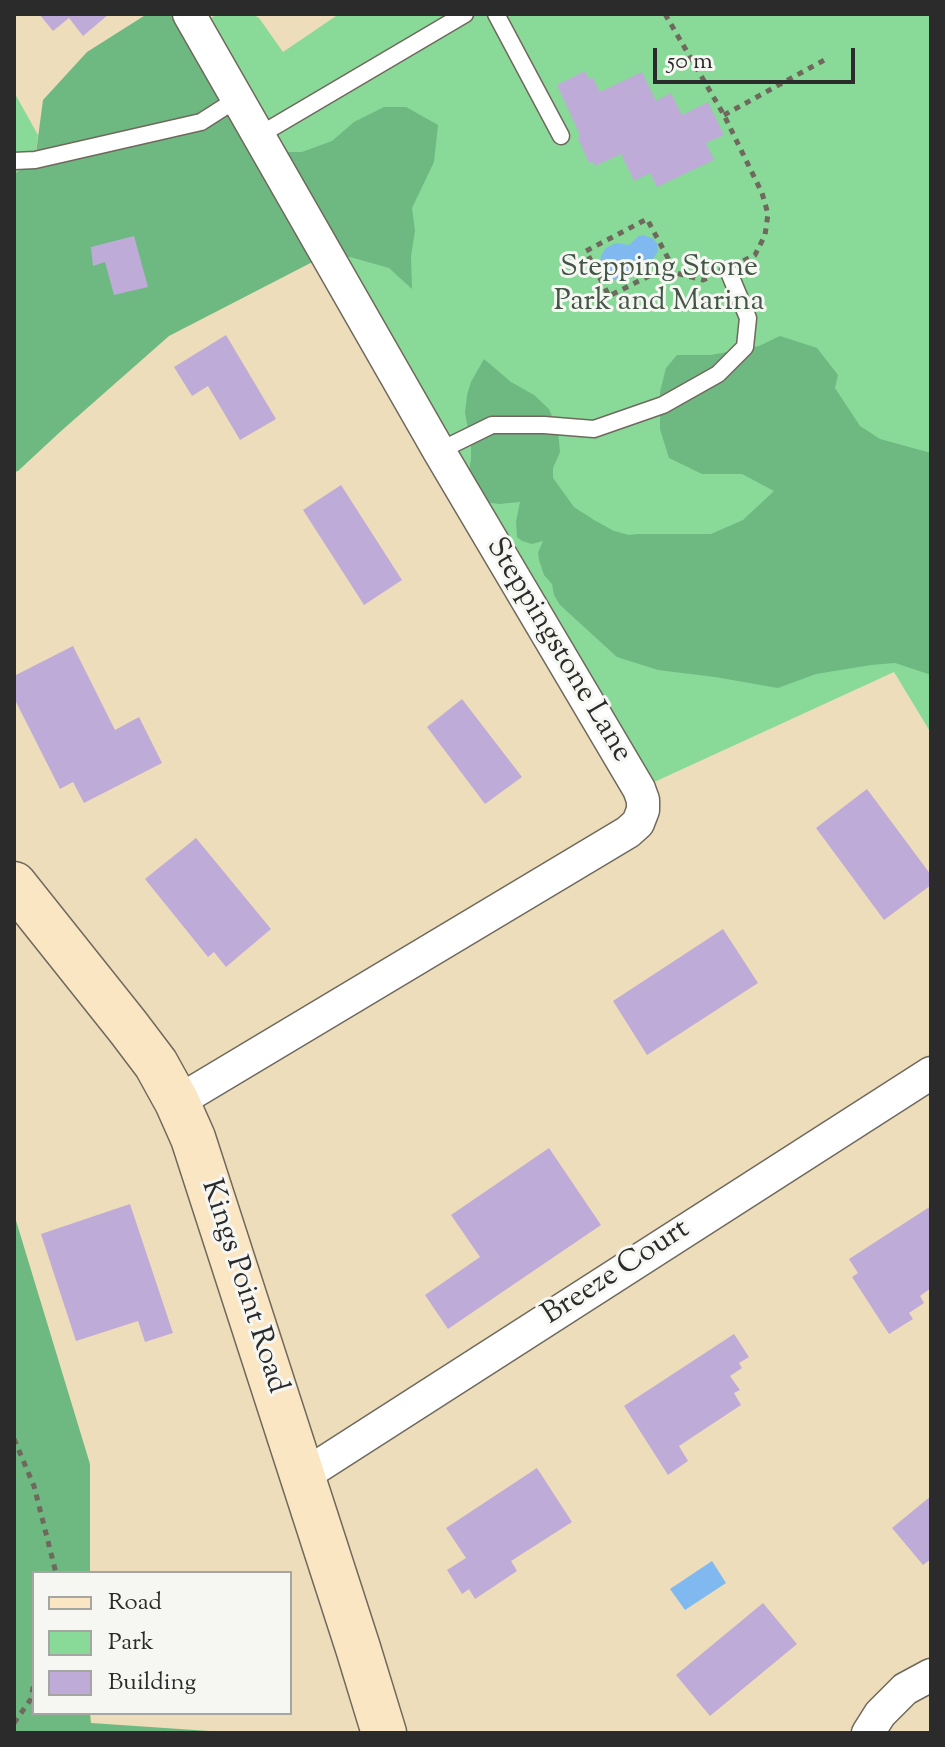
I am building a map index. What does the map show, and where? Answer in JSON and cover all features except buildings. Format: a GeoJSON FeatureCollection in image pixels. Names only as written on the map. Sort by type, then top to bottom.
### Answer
{"type":"FeatureCollection","features":[{"type":"Feature","properties":{"kind":"main road","name":"Kings Point Road"},"geometry":{"type":"LineString","coordinates":[[14,884],[156,1064],[177,1102],[207,1175],[384,1733]]}},
{"type":"Feature","properties":{"kind":"street","name":"Steppingstone Lane"},"geometry":{"type":"LineString","coordinates":[[177,1102],[628,832],[638,823],[643,810],[639,789],[439,451],[189,14]]}},
{"type":"Feature","properties":{"kind":"street","name":"Breeze Court"},"geometry":{"type":"LineString","coordinates":[[303,1476],[931,1073]]}},
{"type":"Feature","properties":{"kind":"street"},"geometry":{"type":"LineString","coordinates":[[868,1733],[880,1714],[905,1689],[931,1675]]}},
{"type":"Feature","properties":{"kind":"lane"},"geometry":{"type":"LineString","coordinates":[[258,136],[465,14]]}},
{"type":"Feature","properties":{"kind":"lane"},"geometry":{"type":"LineString","coordinates":[[496,14],[561,136]]}},
{"type":"Feature","properties":{"kind":"lane"},"geometry":{"type":"LineString","coordinates":[[14,161],[35,160],[201,122],[237,99]]}},
{"type":"Feature","properties":{"kind":"lane"},"geometry":{"type":"LineString","coordinates":[[439,451],[492,425],[594,429],[663,405],[718,374],[745,347],[748,318],[728,270]]}},
{"type":"Feature","properties":{"kind":"path"},"geometry":{"type":"LineString","coordinates":[[665,14],[724,115],[762,193],[768,214],[765,235],[755,255],[703,280],[676,273],[647,219],[586,251],[609,296],[671,265]]}},
{"type":"Feature","properties":{"kind":"path"},"geometry":{"type":"LineString","coordinates":[[724,115],[828,58]]}},
{"type":"Feature","properties":{"kind":"path"},"geometry":{"type":"LineString","coordinates":[[14,1439],[34,1486],[55,1571]]}},
{"type":"Feature","properties":{"kind":"path"},"geometry":{"type":"LineString","coordinates":[[14,1723],[32,1693]]}},
{"type":"Feature","properties":{"kind":"green space"},"geometry":{"type":"Polygon","coordinates":[[[147,14],[189,14],[283,152],[302,152],[332,141],[354,122],[384,107],[406,107],[438,125],[434,162],[412,208],[415,231],[411,256],[412,289],[389,268],[350,257],[326,255],[169,336],[14,472],[14,174],[35,160],[43,100],[87,52],[147,14]]]}},
{"type":"Feature","properties":{"kind":"green space","name":"Stepping Stone Park and Marina"},"geometry":{"type":"Polygon","coordinates":[[[219,14],[252,14],[259,18],[283,52],[339,14],[931,14],[931,733],[894,672],[639,789],[195,25],[219,14]]]}},
{"type":"Feature","properties":{"kind":"green space"},"geometry":{"type":"Polygon","coordinates":[[[14,92],[38,135],[35,160],[14,174],[14,92]]]}},
{"type":"Feature","properties":{"kind":"green space"},"geometry":{"type":"Polygon","coordinates":[[[780,336],[817,348],[838,375],[835,388],[860,426],[880,439],[931,453],[931,675],[895,663],[871,665],[816,674],[778,688],[658,670],[617,657],[560,605],[539,560],[538,553],[543,541],[532,544],[517,537],[520,502],[499,504],[479,501],[469,472],[471,444],[465,413],[471,382],[484,359],[549,409],[558,430],[560,452],[553,468],[553,478],[574,507],[594,520],[629,535],[711,534],[743,520],[774,491],[742,474],[702,474],[669,458],[660,429],[660,392],[666,368],[677,355],[711,355],[759,346],[780,336]]]}},
{"type":"Feature","properties":{"kind":"green space"},"geometry":{"type":"Polygon","coordinates":[[[14,1214],[90,1464],[90,1571],[32,1571],[32,1715],[90,1715],[91,1723],[239,1733],[14,1733],[14,1214]]]}},
{"type":"Feature","properties":{"kind":"water"},"geometry":{"type":"Polygon","coordinates":[[[643,235],[657,243],[658,251],[653,259],[638,262],[635,272],[628,279],[619,281],[608,278],[600,265],[606,248],[616,243],[629,245],[643,235]]]}},
{"type":"Feature","properties":{"kind":"water"},"geometry":{"type":"Polygon","coordinates":[[[712,1561],[726,1583],[685,1610],[670,1589],[712,1561]]]}}]}
